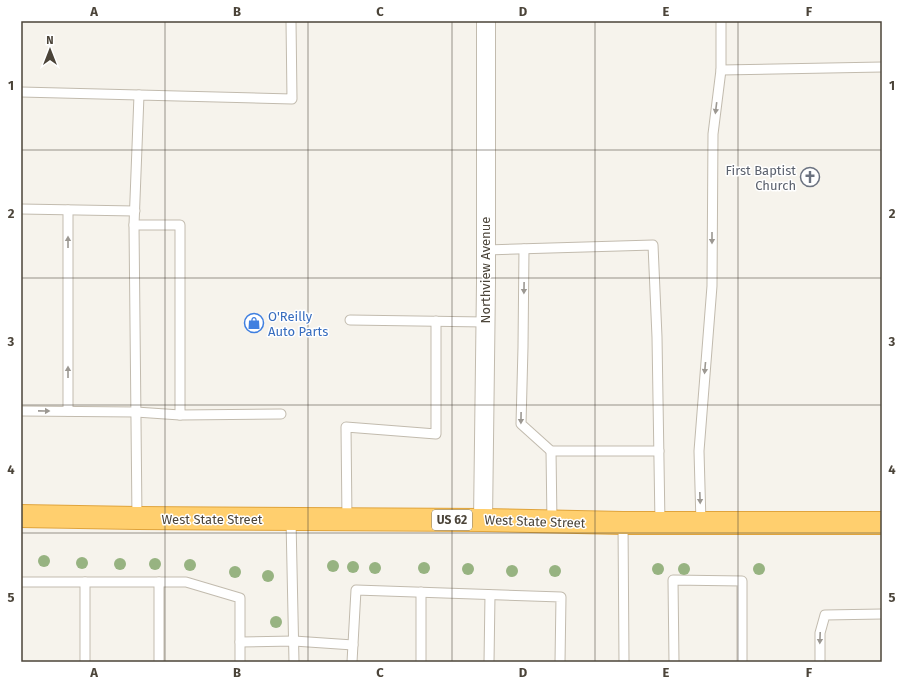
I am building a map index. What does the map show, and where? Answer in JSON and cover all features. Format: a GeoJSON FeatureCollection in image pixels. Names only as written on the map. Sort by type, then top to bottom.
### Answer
{"type":"FeatureCollection","features":[{"type":"Feature","properties":{"kind":"highway","name":"West State Street"},"geometry":{"type":"LineString","coordinates":[[21,516],[292,520],[483,520],[623,524],[882,523]]}},
{"type":"Feature","properties":{"kind":"street","name":"Northview Avenue"},"geometry":{"type":"LineString","coordinates":[[483,520],[486,250],[486,21]]}},
{"type":"Feature","properties":{"kind":"lane"},"geometry":{"type":"LineString","coordinates":[[21,92],[292,99],[291,21]]}},
{"type":"Feature","properties":{"kind":"lane"},"geometry":{"type":"LineString","coordinates":[[701,523],[699,451],[712,286],[713,134],[721,70],[721,21]]}},
{"type":"Feature","properties":{"kind":"lane"},"geometry":{"type":"LineString","coordinates":[[721,70],[882,67]]}},
{"type":"Feature","properties":{"kind":"lane"},"geometry":{"type":"LineString","coordinates":[[137,518],[134,225],[139,95]]}},
{"type":"Feature","properties":{"kind":"lane"},"geometry":{"type":"LineString","coordinates":[[21,209],[135,211]]}},
{"type":"Feature","properties":{"kind":"lane"},"geometry":{"type":"LineString","coordinates":[[68,210],[68,411]]}},
{"type":"Feature","properties":{"kind":"lane"},"geometry":{"type":"LineString","coordinates":[[134,225],[180,225],[180,415]]}},
{"type":"Feature","properties":{"kind":"lane"},"geometry":{"type":"LineString","coordinates":[[486,250],[653,246],[660,524]]}},
{"type":"Feature","properties":{"kind":"lane"},"geometry":{"type":"LineString","coordinates":[[524,249],[521,424],[552,451],[659,452]]}},
{"type":"Feature","properties":{"kind":"lane"},"geometry":{"type":"LineString","coordinates":[[350,320],[485,322]]}},
{"type":"Feature","properties":{"kind":"lane"},"geometry":{"type":"LineString","coordinates":[[347,520],[346,427],[436,434],[436,321]]}},
{"type":"Feature","properties":{"kind":"lane"},"geometry":{"type":"LineString","coordinates":[[21,411],[136,412],[180,415],[281,414]]}},
{"type":"Feature","properties":{"kind":"lane"},"geometry":{"type":"LineString","coordinates":[[552,451],[552,522]]}},
{"type":"Feature","properties":{"kind":"lane"},"geometry":{"type":"LineString","coordinates":[[292,520],[294,662]]}},
{"type":"Feature","properties":{"kind":"lane"},"geometry":{"type":"LineString","coordinates":[[623,524],[624,662]]}},
{"type":"Feature","properties":{"kind":"lane"},"geometry":{"type":"LineString","coordinates":[[674,662],[673,580],[742,581],[742,662]]}},
{"type":"Feature","properties":{"kind":"lane"},"geometry":{"type":"LineString","coordinates":[[21,582],[186,582],[240,598],[240,662]]}},
{"type":"Feature","properties":{"kind":"lane"},"geometry":{"type":"LineString","coordinates":[[85,582],[85,662]]}},
{"type":"Feature","properties":{"kind":"lane"},"geometry":{"type":"LineString","coordinates":[[159,582],[159,662]]}},
{"type":"Feature","properties":{"kind":"lane"},"geometry":{"type":"LineString","coordinates":[[352,662],[356,590],[561,597],[560,662]]}},
{"type":"Feature","properties":{"kind":"lane"},"geometry":{"type":"LineString","coordinates":[[421,592],[421,662]]}},
{"type":"Feature","properties":{"kind":"lane"},"geometry":{"type":"LineString","coordinates":[[489,662],[490,595]]}},
{"type":"Feature","properties":{"kind":"lane"},"geometry":{"type":"LineString","coordinates":[[820,662],[820,633],[825,615],[882,614]]}},
{"type":"Feature","properties":{"kind":"lane"},"geometry":{"type":"LineString","coordinates":[[240,642],[294,641],[353,645]]}},
{"type":"Feature","properties":{"kind":"place","name":"First Baptist Church"},"geometry":{"type":"Point","coordinates":[810,177]}},
{"type":"Feature","properties":{"kind":"place","name":"O'Reilly Auto Parts"},"geometry":{"type":"Point","coordinates":[254,323]}}]}
